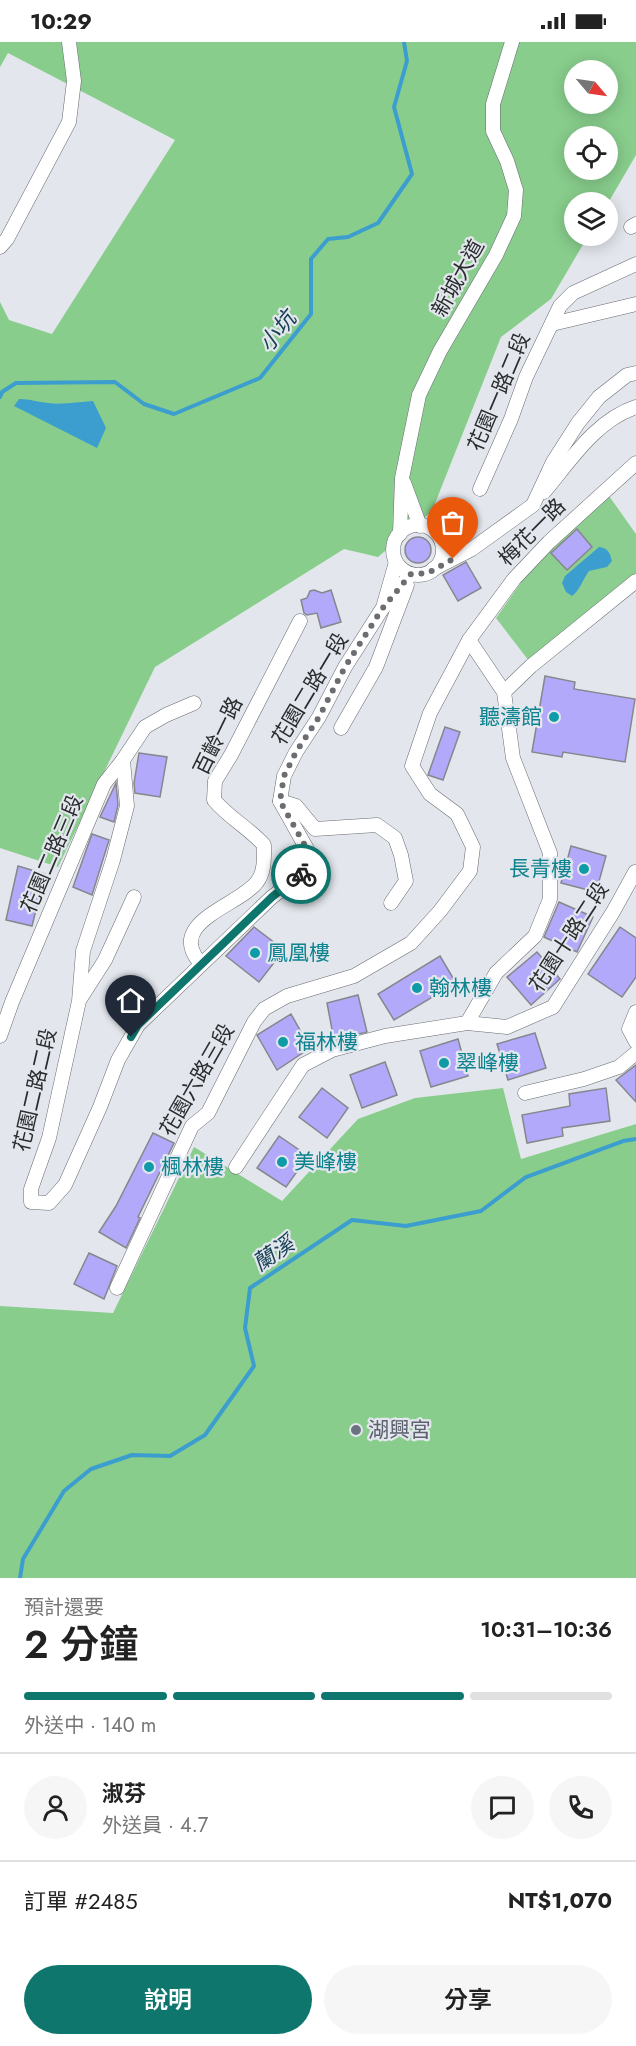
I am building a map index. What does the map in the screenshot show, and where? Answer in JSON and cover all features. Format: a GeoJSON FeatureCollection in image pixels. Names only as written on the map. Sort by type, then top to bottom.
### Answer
{"type":"FeatureCollection","features":[{"type":"Feature","properties":{"kind":"street"},"geometry":{"type":"LineString","coordinates":[[0,247],[7,239],[69,123],[74,81],[69,42]]}},
{"type":"Feature","properties":{"kind":"street","name":"新城大道"},"geometry":{"type":"LineString","coordinates":[[400,534],[402,478],[419,396],[440,351],[496,255],[514,216],[516,190],[507,161],[493,131],[493,104],[512,42]]}},
{"type":"Feature","properties":{"kind":"street"},"geometry":{"type":"LineString","coordinates":[[552,324],[560,306],[573,293],[636,264]]}},
{"type":"Feature","properties":{"kind":"street","name":"花園一路二段"},"geometry":{"type":"LineString","coordinates":[[480,489],[511,419],[526,377],[552,324],[636,304]]}},
{"type":"Feature","properties":{"kind":"street"},"geometry":{"type":"LineString","coordinates":[[533,505],[553,462],[578,423],[599,397],[627,375],[636,373]]}},
{"type":"Feature","properties":{"kind":"street"},"geometry":{"type":"LineString","coordinates":[[433,569],[443,551],[439,537],[428,527],[412,525],[405,528],[394,540],[392,548],[396,562],[400,568],[411,574],[428,573],[472,549],[533,505],[596,431],[625,411],[636,407]]}},
{"type":"Feature","properties":{"kind":"street","name":"梅花一路"},"geometry":{"type":"LineString","coordinates":[[469,640],[514,579],[636,463]]}},
{"type":"Feature","properties":{"kind":"street"},"geometry":{"type":"LineString","coordinates":[[402,478],[420,526]]}},
{"type":"Feature","properties":{"kind":"street"},"geometry":{"type":"LineString","coordinates":[[441,544],[472,549]]}},
{"type":"Feature","properties":{"kind":"street"},"geometry":{"type":"LineString","coordinates":[[382,609],[396,562]]}},
{"type":"Feature","properties":{"kind":"street"},"geometry":{"type":"LineString","coordinates":[[341,728],[376,667],[411,574]]}},
{"type":"Feature","properties":{"kind":"street","name":"花園二路一段"},"geometry":{"type":"LineString","coordinates":[[280,801],[284,776],[345,667],[382,609],[411,574]]}},
{"type":"Feature","properties":{"kind":"street"},"geometry":{"type":"LineString","coordinates":[[504,692],[531,666],[636,581]]}},
{"type":"Feature","properties":{"kind":"street","name":"百齡一路"},"geometry":{"type":"LineString","coordinates":[[201,964],[193,955],[191,943],[198,926],[214,911],[257,882],[263,866],[264,845],[250,829],[227,816],[214,800],[215,782],[300,621]]}},
{"type":"Feature","properties":{"kind":"street"},"geometry":{"type":"LineString","coordinates":[[467,1023],[496,973],[535,936],[550,899],[550,853],[513,758],[504,692],[469,640]]}},
{"type":"Feature","properties":{"kind":"street","name":"花園六路三段"},"geometry":{"type":"LineString","coordinates":[[117,1288],[192,1126],[208,1113],[254,1022],[264,1009],[287,996],[354,976],[411,943],[440,911],[470,871],[473,846],[457,814],[430,794],[412,766],[430,713],[469,640]]}},
{"type":"Feature","properties":{"kind":"street","name":"花園二路三段"},"geometry":{"type":"LineString","coordinates":[[0,1036],[12,1002],[104,784],[145,727],[194,703]]}},
{"type":"Feature","properties":{"kind":"street","name":"花園二路二段"},"geometry":{"type":"LineString","coordinates":[[123,760],[127,806],[113,860],[83,951],[79,1000],[49,1138],[31,1189],[31,1202],[49,1203],[65,1185],[118,1060],[138,1025],[201,964]]}},
{"type":"Feature","properties":{"kind":"street"},"geometry":{"type":"LineString","coordinates":[[280,801],[296,806],[315,829],[376,825],[395,838],[406,881],[391,903]]}},
{"type":"Feature","properties":{"kind":"street"},"geometry":{"type":"LineString","coordinates":[[201,964],[272,897],[301,876],[308,851],[280,801]]}},
{"type":"Feature","properties":{"kind":"street","name":"花園十路二段"},"geometry":{"type":"LineString","coordinates":[[236,1167],[303,1065],[332,1050],[385,1036],[467,1023],[507,1027],[553,1007],[636,872]]}},
{"type":"Feature","properties":{"kind":"street"},"geometry":{"type":"LineString","coordinates":[[79,1000],[105,960],[134,897]]}},
{"type":"Feature","properties":{"kind":"street"},"geometry":{"type":"LineString","coordinates":[[636,1012],[629,1029],[636,1042]]}},
{"type":"Feature","properties":{"kind":"street"},"geometry":{"type":"LineString","coordinates":[[525,1093],[584,1079],[619,1067],[636,1053]]}},
{"type":"Feature","properties":{"kind":"green space"},"geometry":{"type":"Polygon","coordinates":[[[0,42],[636,42],[636,155],[614,192],[564,192],[564,246],[582,246],[551,299],[501,337],[432,511],[378,557],[344,549],[155,667],[58,867],[0,848],[0,302],[9,320],[52,334],[175,140],[8,53],[0,67],[0,42]]]}},
{"type":"Feature","properties":{"kind":"green space"},"geometry":{"type":"Polygon","coordinates":[[[609,496],[636,534],[636,573],[529,661],[496,618],[532,567],[609,496]]]}},
{"type":"Feature","properties":{"kind":"green space"},"geometry":{"type":"Polygon","coordinates":[[[503,1088],[521,1159],[636,1124],[636,1578],[0,1578],[0,1306],[113,1313],[194,1147],[282,1201],[358,1119],[415,1098],[503,1088]]]}},
{"type":"Feature","properties":{"kind":"water"},"geometry":{"type":"Polygon","coordinates":[[[19,399],[54,404],[93,401],[106,428],[97,448],[14,406],[19,399]]]}},
{"type":"Feature","properties":{"kind":"water"},"geometry":{"type":"Polygon","coordinates":[[[599,547],[608,551],[612,561],[607,567],[589,571],[572,596],[566,592],[562,583],[565,576],[599,547]]]}},
{"type":"Feature","properties":{"kind":"building"},"geometry":{"type":"Polygon","coordinates":[[[577,529],[592,547],[567,570],[551,553],[577,529]]]}},
{"type":"Feature","properties":{"kind":"building"},"geometry":{"type":"Polygon","coordinates":[[[418,537],[427,541],[431,550],[427,559],[418,563],[409,559],[405,550],[409,541],[418,537]]]}},
{"type":"Feature","properties":{"kind":"building"},"geometry":{"type":"Polygon","coordinates":[[[466,562],[481,588],[458,601],[443,575],[466,562]]]}},
{"type":"Feature","properties":{"kind":"building"},"geometry":{"type":"Polygon","coordinates":[[[331,590],[341,622],[321,628],[317,613],[307,615],[304,613],[301,600],[307,598],[310,591],[322,593],[331,590]]]}},
{"type":"Feature","properties":{"kind":"building"},"geometry":{"type":"Polygon","coordinates":[[[545,676],[575,682],[574,689],[635,699],[625,762],[563,752],[562,757],[532,752],[545,676]]]}},
{"type":"Feature","properties":{"kind":"building"},"geometry":{"type":"Polygon","coordinates":[[[445,727],[460,732],[443,780],[428,775],[445,727]]]}},
{"type":"Feature","properties":{"kind":"building"},"geometry":{"type":"Polygon","coordinates":[[[139,753],[167,757],[160,797],[135,793],[134,783],[139,753]]]}},
{"type":"Feature","properties":{"kind":"building"},"geometry":{"type":"Polygon","coordinates":[[[116,783],[118,805],[114,822],[100,817],[116,783]]]}},
{"type":"Feature","properties":{"kind":"building"},"geometry":{"type":"Polygon","coordinates":[[[92,834],[109,840],[92,895],[73,887],[92,834]]]}},
{"type":"Feature","properties":{"kind":"building","name":"長青樓"},"geometry":{"type":"Polygon","coordinates":[[[571,846],[606,856],[596,892],[561,883],[571,846]]]}},
{"type":"Feature","properties":{"kind":"building"},"geometry":{"type":"Polygon","coordinates":[[[18,866],[45,874],[32,926],[6,920],[18,866]]]}},
{"type":"Feature","properties":{"kind":"building"},"geometry":{"type":"Polygon","coordinates":[[[559,902],[593,917],[577,952],[544,937],[559,902]]]}},
{"type":"Feature","properties":{"kind":"building","name":"鳳凰樓"},"geometry":{"type":"Polygon","coordinates":[[[254,927],[284,950],[259,982],[226,956],[254,927]]]}},
{"type":"Feature","properties":{"kind":"building"},"geometry":{"type":"Polygon","coordinates":[[[620,927],[636,938],[636,977],[622,997],[588,974],[620,927]]]}},
{"type":"Feature","properties":{"kind":"building"},"geometry":{"type":"Polygon","coordinates":[[[537,952],[560,979],[531,1005],[507,977],[537,952]]]}},
{"type":"Feature","properties":{"kind":"building","name":"翰林樓"},"geometry":{"type":"Polygon","coordinates":[[[440,956],[456,983],[394,1020],[378,994],[440,956]]]}},
{"type":"Feature","properties":{"kind":"building"},"geometry":{"type":"Polygon","coordinates":[[[358,995],[367,1032],[334,1040],[327,1003],[358,995]]]}},
{"type":"Feature","properties":{"kind":"building","name":"福林樓"},"geometry":{"type":"Polygon","coordinates":[[[291,1014],[310,1048],[277,1070],[257,1035],[291,1014]]]}},
{"type":"Feature","properties":{"kind":"building"},"geometry":{"type":"Polygon","coordinates":[[[535,1033],[546,1068],[508,1080],[497,1044],[535,1033]]]}},
{"type":"Feature","properties":{"kind":"building","name":"翠峰樓"},"geometry":{"type":"Polygon","coordinates":[[[458,1039],[468,1076],[431,1087],[420,1051],[458,1039]]]}},
{"type":"Feature","properties":{"kind":"building"},"geometry":{"type":"Polygon","coordinates":[[[385,1062],[397,1095],[362,1108],[350,1075],[385,1062]]]}},
{"type":"Feature","properties":{"kind":"building"},"geometry":{"type":"Polygon","coordinates":[[[636,1065],[636,1102],[616,1080],[636,1065]]]}},
{"type":"Feature","properties":{"kind":"building"},"geometry":{"type":"Polygon","coordinates":[[[322,1088],[348,1108],[327,1138],[299,1117],[322,1088]]]}},
{"type":"Feature","properties":{"kind":"building"},"geometry":{"type":"Polygon","coordinates":[[[606,1088],[610,1121],[562,1128],[563,1136],[527,1143],[522,1115],[570,1106],[569,1094],[606,1088]]]}},
{"type":"Feature","properties":{"kind":"building"},"geometry":{"type":"Polygon","coordinates":[[[153,1133],[174,1143],[138,1217],[140,1218],[126,1248],[99,1232],[116,1206],[153,1133]]]}},
{"type":"Feature","properties":{"kind":"building","name":"美峰樓"},"geometry":{"type":"Polygon","coordinates":[[[279,1136],[308,1156],[286,1187],[257,1168],[279,1136]]]}},
{"type":"Feature","properties":{"kind":"building"},"geometry":{"type":"Polygon","coordinates":[[[89,1253],[117,1266],[104,1299],[74,1284],[89,1253]]]}},
{"type":"Feature","properties":{"kind":"waterway","name":"小坑"},"geometry":{"type":"LineString","coordinates":[[0,397],[2,392],[16,383],[115,382],[144,404],[174,414],[260,378],[311,314],[311,259],[328,239],[348,237],[378,223],[412,174],[394,107],[407,61],[404,42]]}},
{"type":"Feature","properties":{"kind":"waterway","name":"蘭溪"},"geometry":{"type":"LineString","coordinates":[[20,1578],[23,1559],[64,1491],[91,1469],[132,1455],[170,1456],[205,1435],[254,1366],[245,1328],[250,1288],[352,1220],[406,1226],[481,1211],[526,1177],[623,1141],[636,1139]]}},
{"type":"Feature","properties":{"kind":"way so far"},"geometry":{"type":"LineString","coordinates":[[301,874],[308,851],[280,801],[284,776],[345,667],[382,609],[411,574],[428,573],[453,559]]}},
{"type":"Feature","properties":{"kind":"place","name":"聽濤館"},"geometry":{"type":"Point","coordinates":[554,717]}},
{"type":"Feature","properties":{"kind":"place","name":"長青樓"},"geometry":{"type":"Point","coordinates":[584,869]}},
{"type":"Feature","properties":{"kind":"place","name":"鳳凰樓"},"geometry":{"type":"Point","coordinates":[255,953]}},
{"type":"Feature","properties":{"kind":"place","name":"翰林樓"},"geometry":{"type":"Point","coordinates":[417,988]}},
{"type":"Feature","properties":{"kind":"place","name":"福林樓"},"geometry":{"type":"Point","coordinates":[283,1042]}},
{"type":"Feature","properties":{"kind":"place","name":"翠峰樓"},"geometry":{"type":"Point","coordinates":[444,1063]}},
{"type":"Feature","properties":{"kind":"place","name":"美峰樓"},"geometry":{"type":"Point","coordinates":[282,1162]}},
{"type":"Feature","properties":{"kind":"place","name":"楓林樓"},"geometry":{"type":"Point","coordinates":[149,1167]}},
{"type":"Feature","properties":{"kind":"place","name":"湖興宮"},"geometry":{"type":"Point","coordinates":[356,1430]}},
{"type":"Feature","properties":{"kind":"route"},"geometry":{"type":"LineString","coordinates":[[131,1037],[138,1025],[201,964],[272,897],[301,874]]}}]}
